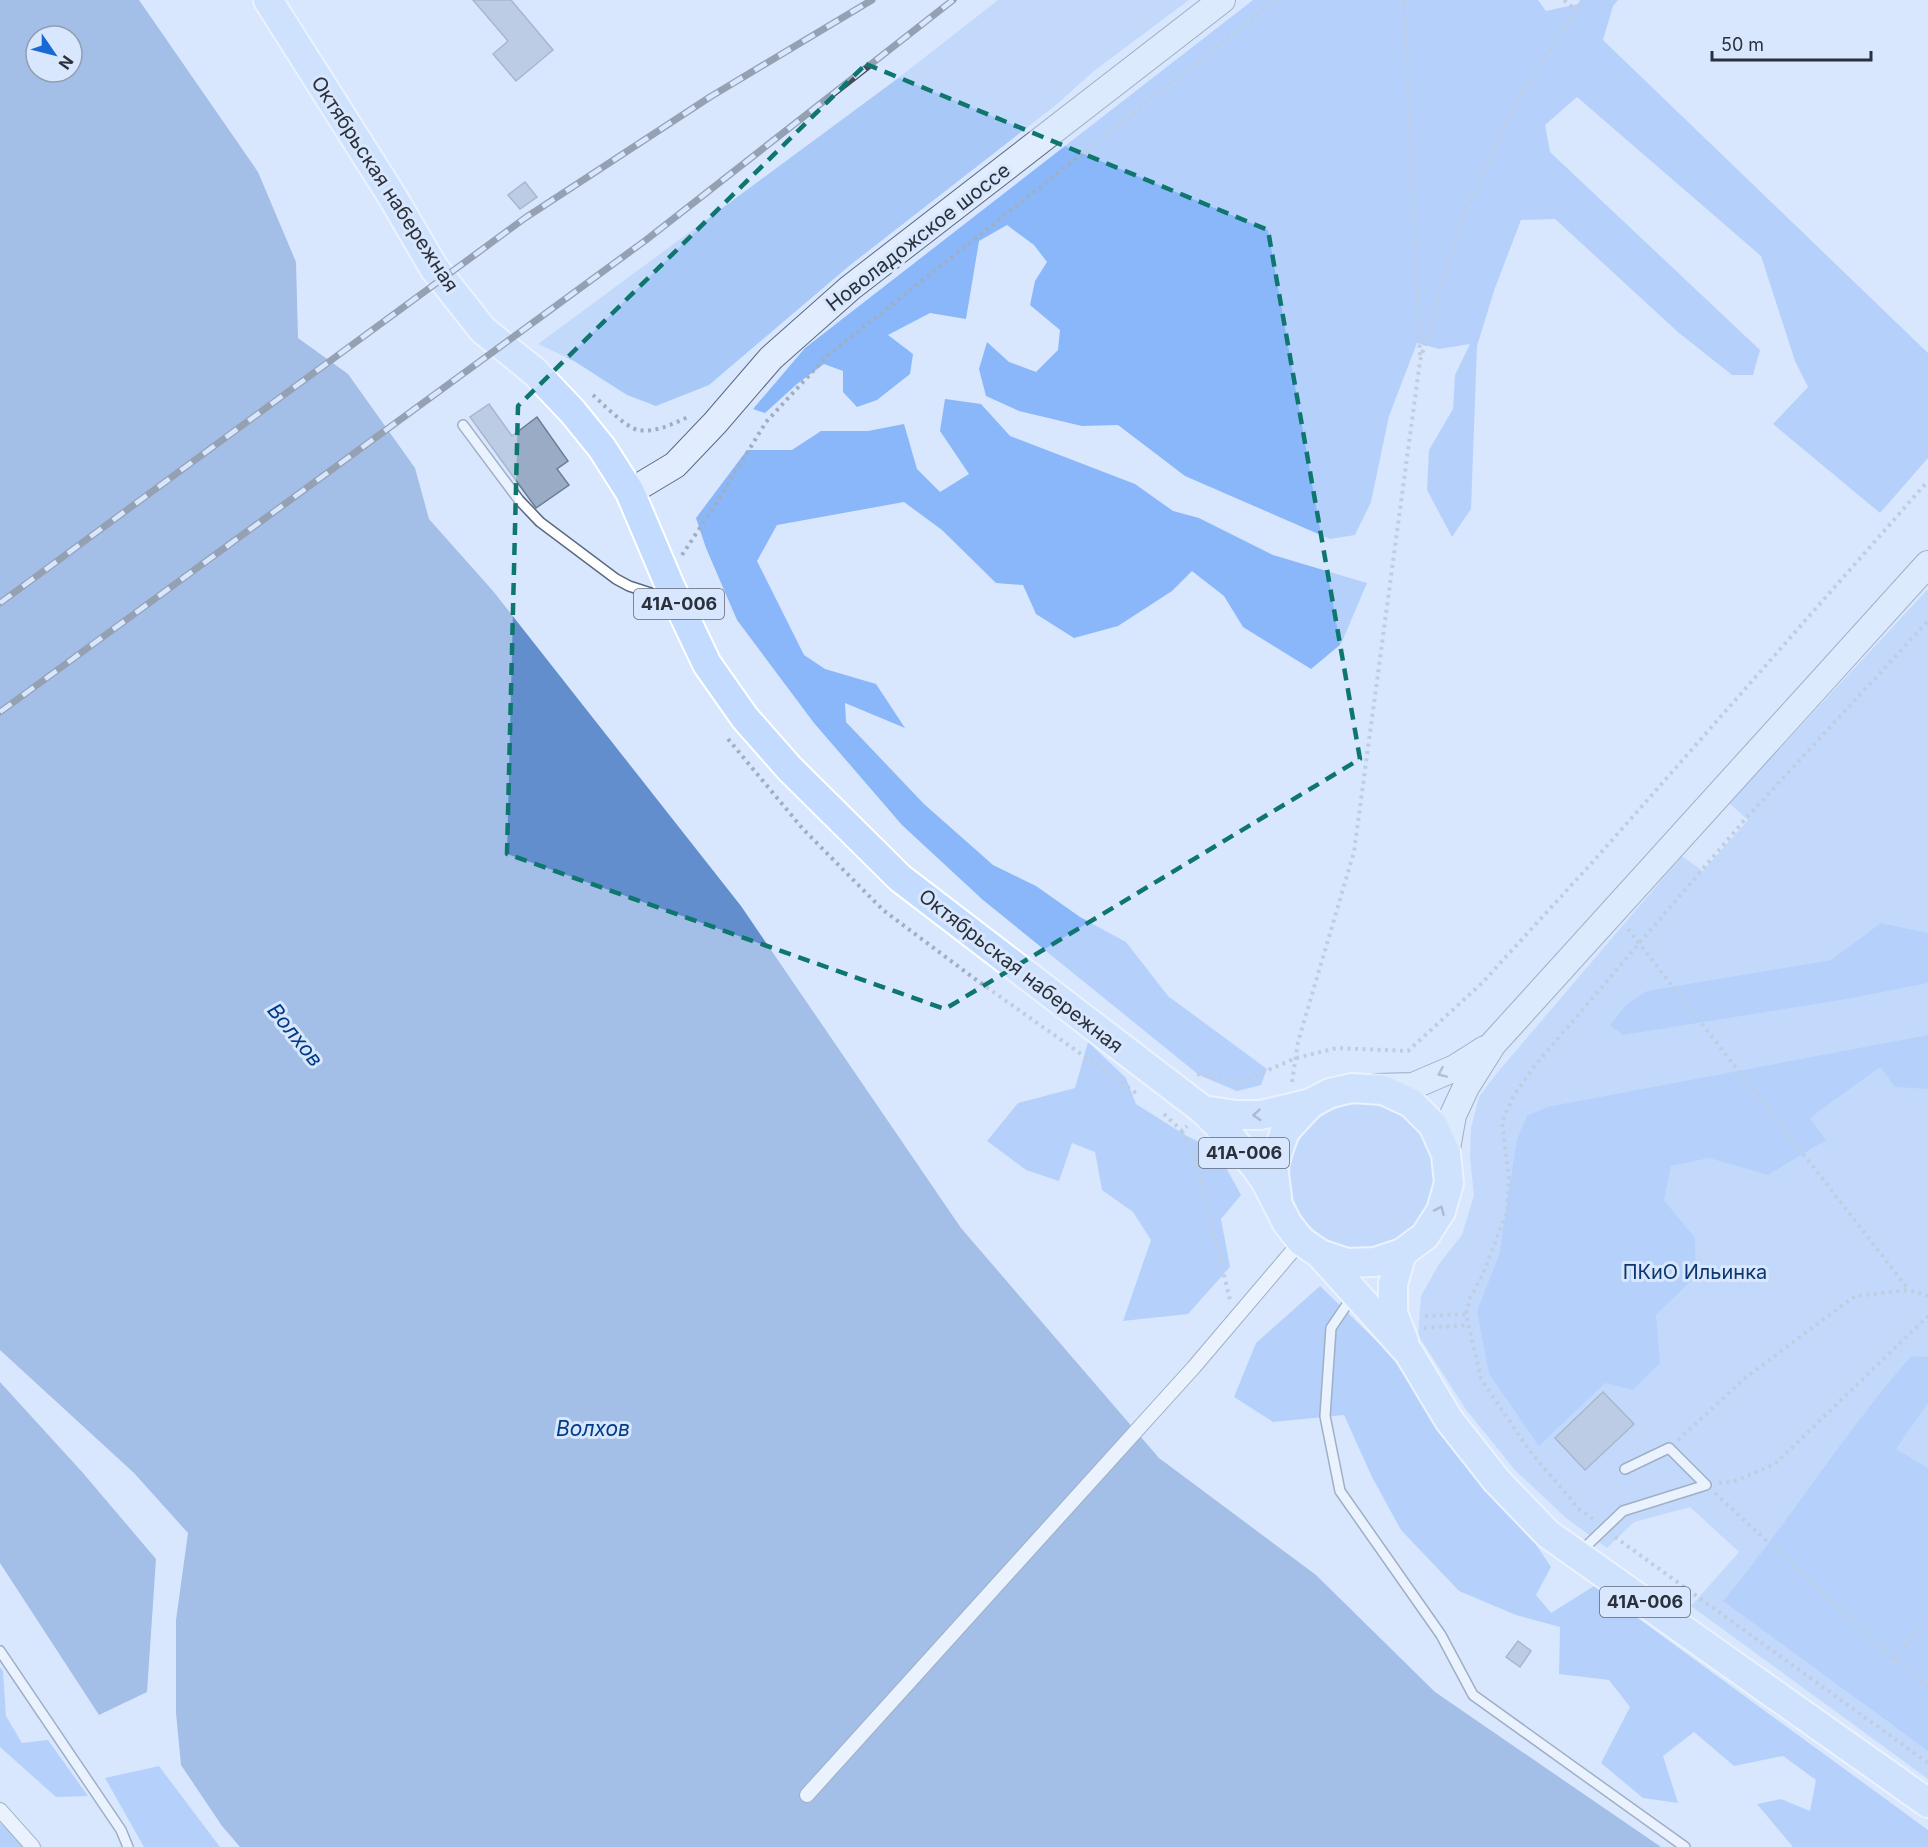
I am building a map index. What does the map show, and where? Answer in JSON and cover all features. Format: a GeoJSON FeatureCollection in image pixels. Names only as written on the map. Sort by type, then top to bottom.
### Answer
{"type":"FeatureCollection","features":[{"type":"Feature","properties":{"kind":"main road","name":"Октябрьская набережная"},"geometry":{"type":"LineString","coordinates":[[268,0],[392,196],[434,268],[483,330],[535,372],[572,411],[602,448],[630,492],[707,664],[746,718],[790,769],[900,878],[1203,1110],[1232,1139],[1255,1166],[1287,1223],[1404,1341],[1449,1420],[1497,1481],[1548,1534],[1928,1803]]}},
{"type":"Feature","properties":{"kind":"main road","name":"Новоладожское шоссе"},"geometry":{"type":"LineString","coordinates":[[630,492],[675,465],[771,358],[850,288],[1222,0]]}},
{"type":"Feature","properties":{"kind":"main road"},"geometry":{"type":"LineString","coordinates":[[1311,1247],[1347,1263],[1375,1263],[1402,1253],[1425,1236],[1441,1211],[1449,1183],[1446,1154],[1453,1115],[1466,1087],[1493,1044],[1928,564]]}},
{"type":"Feature","properties":{"kind":"main road"},"geometry":{"type":"LineString","coordinates":[[1203,1110],[1252,1115],[1299,1107],[1330,1093],[1352,1088],[1413,1086],[1455,1068],[1493,1044]]}},
{"type":"Feature","properties":{"kind":"main road"},"geometry":{"type":"LineString","coordinates":[[1352,1088],[1383,1090],[1411,1103],[1434,1125],[1446,1154]]}},
{"type":"Feature","properties":{"kind":"main road"},"geometry":{"type":"LineString","coordinates":[[1277,1203],[1273,1166],[1285,1131],[1299,1107]]}},
{"type":"Feature","properties":{"kind":"main road"},"geometry":{"type":"LineString","coordinates":[[1402,1253],[1393,1284],[1393,1313],[1404,1341]]}},
{"type":"Feature","properties":{"kind":"street"},"geometry":{"type":"LineString","coordinates":[[807,1795],[1235,1319],[1311,1247]]}},
{"type":"Feature","properties":{"kind":"street"},"geometry":{"type":"LineString","coordinates":[[0,1810],[33,1847]]}},
{"type":"Feature","properties":{"kind":"lane"},"geometry":{"type":"LineString","coordinates":[[463,425],[519,500],[540,522],[616,579],[629,586],[677,601]]}},
{"type":"Feature","properties":{"kind":"lane"},"geometry":{"type":"LineString","coordinates":[[1355,1292],[1330,1328],[1325,1416],[1340,1491],[1441,1635],[1473,1695],[1685,1847]]}},
{"type":"Feature","properties":{"kind":"lane"},"geometry":{"type":"LineString","coordinates":[[1577,1554],[1623,1511],[1706,1485],[1669,1448],[1624,1469]]}},
{"type":"Feature","properties":{"kind":"lane"},"geometry":{"type":"LineString","coordinates":[[0,1651],[121,1830],[128,1847]]}},
{"type":"Feature","properties":{"kind":"path"},"geometry":{"type":"LineString","coordinates":[[686,565],[681,555],[766,422],[827,356],[1276,0]]}},
{"type":"Feature","properties":{"kind":"path"},"geometry":{"type":"LineString","coordinates":[[1404,0],[1420,362]]}},
{"type":"Feature","properties":{"kind":"path"},"geometry":{"type":"LineString","coordinates":[[1564,0],[1576,10]]}},
{"type":"Feature","properties":{"kind":"path"},"geometry":{"type":"LineString","coordinates":[[1299,1107],[1296,1058],[1298,1042],[1354,852],[1420,362],[1462,218],[1518,99],[1583,0]]}},
{"type":"Feature","properties":{"kind":"path"},"geometry":{"type":"LineString","coordinates":[[591,394],[637,430],[665,428],[701,410],[715,423]]}},
{"type":"Feature","properties":{"kind":"path"},"geometry":{"type":"LineString","coordinates":[[1189,1068],[1199,1075],[1241,1082],[1296,1058],[1337,1048],[1408,1051],[1482,983],[1599,855],[1928,481]]}},
{"type":"Feature","properties":{"kind":"path"},"geometry":{"type":"LineString","coordinates":[[1928,621],[1748,816],[1537,1063],[1514,1095],[1502,1122],[1509,1179],[1507,1210],[1484,1274],[1470,1298],[1466,1314],[1481,1379],[1529,1450],[1579,1509],[1928,1763]]}},
{"type":"Feature","properties":{"kind":"path"},"geometry":{"type":"LineString","coordinates":[[1614,911],[1909,1290]]}},
{"type":"Feature","properties":{"kind":"path"},"geometry":{"type":"LineString","coordinates":[[1182,1131],[1199,1170],[1235,1319]]}},
{"type":"Feature","properties":{"kind":"path"},"geometry":{"type":"LineString","coordinates":[[1669,1448],[1745,1378],[1855,1296],[1909,1290],[1928,1296]]}},
{"type":"Feature","properties":{"kind":"path"},"geometry":{"type":"LineString","coordinates":[[1425,1316],[1466,1314]]}},
{"type":"Feature","properties":{"kind":"path"},"geometry":{"type":"LineString","coordinates":[[1706,1485],[1735,1481],[1775,1464],[1928,1316]]}},
{"type":"Feature","properties":{"kind":"path"},"geometry":{"type":"LineString","coordinates":[[1404,1341],[1468,1325]]}},
{"type":"Feature","properties":{"kind":"path"},"geometry":{"type":"LineString","coordinates":[[1706,1485],[1894,1659],[1928,1687]]}},
{"type":"Feature","properties":{"kind":"path"},"geometry":{"type":"LineString","coordinates":[[1894,1659],[1928,1618]]}},
{"type":"Feature","properties":{"kind":"highlighted area"},"geometry":{"type":"Polygon","coordinates":[[[866,64],[1268,230],[1360,759],[945,1009],[507,854],[518,406],[866,64]]]}},
{"type":"Feature","properties":{"kind":"green space"},"geometry":{"type":"Polygon","coordinates":[[[998,0],[1189,0],[1094,71],[1056,105],[849,266],[709,385],[656,406],[627,395],[574,361],[538,344],[897,79],[998,0]]]}},
{"type":"Feature","properties":{"kind":"green space"},"geometry":{"type":"Polygon","coordinates":[[[1253,0],[1538,0],[1546,11],[1578,4],[1580,0],[1618,0],[1613,6],[1603,40],[1928,353],[1928,458],[1880,513],[1773,424],[1808,387],[1795,361],[1761,256],[1577,97],[1545,125],[1550,152],[1760,350],[1753,375],[1732,375],[1679,333],[1555,219],[1521,220],[1495,288],[1477,346],[1471,509],[1452,537],[1427,490],[1429,450],[1453,409],[1455,375],[1470,344],[1439,349],[1417,343],[1389,416],[1371,502],[1355,535],[1330,539],[1185,476],[1118,425],[1082,426],[1019,411],[986,396],[979,369],[987,342],[1009,362],[1036,372],[1058,350],[1060,330],[1030,305],[1035,281],[1047,262],[1034,245],[1007,225],[979,241],[966,319],[930,313],[888,335],[913,354],[910,374],[877,400],[857,407],[843,392],[843,371],[824,364],[797,384],[765,413],[753,409],[805,348],[1253,0]]]}},
{"type":"Feature","properties":{"kind":"green space"},"geometry":{"type":"Polygon","coordinates":[[[945,399],[981,404],[1010,436],[1135,484],[1173,511],[1199,518],[1273,555],[1367,583],[1341,644],[1311,669],[1243,627],[1224,596],[1192,571],[1172,591],[1118,626],[1074,638],[1036,614],[1023,585],[996,583],[942,530],[904,502],[777,525],[757,561],[804,655],[825,669],[876,684],[905,728],[845,703],[846,722],[924,804],[993,865],[1036,886],[1080,917],[1126,942],[1168,996],[1267,1069],[1261,1085],[1237,1091],[1199,1075],[983,900],[902,825],[814,723],[737,620],[706,548],[696,518],[747,450],[792,450],[821,431],[868,431],[904,424],[917,469],[940,492],[969,474],[940,431],[945,399]]]}},
{"type":"Feature","properties":{"kind":"green space","name":"ПКиО Ильинка"},"geometry":{"type":"Polygon","coordinates":[[[1928,589],[1928,1779],[1691,1606],[1739,1552],[1690,1507],[1634,1522],[1607,1548],[1566,1518],[1515,1470],[1467,1411],[1418,1335],[1421,1296],[1439,1264],[1462,1235],[1474,1195],[1470,1158],[1471,1128],[1479,1097],[1682,856],[1703,871],[1748,820],[1729,803],[1928,589]]]}},
{"type":"Feature","properties":{"kind":"green space"},"geometry":{"type":"Polygon","coordinates":[[[1881,923],[1928,933],[1928,983],[1847,999],[1623,1035],[1610,1025],[1626,1005],[1647,991],[1831,960],[1881,923]]]}},
{"type":"Feature","properties":{"kind":"green space"},"geometry":{"type":"Polygon","coordinates":[[[1928,1035],[1928,1089],[1895,1087],[1880,1067],[1810,1118],[1826,1140],[1768,1175],[1709,1158],[1671,1166],[1664,1200],[1695,1238],[1696,1276],[1656,1315],[1660,1363],[1633,1390],[1605,1383],[1539,1446],[1489,1374],[1477,1311],[1499,1255],[1517,1139],[1527,1116],[1547,1107],[1928,1035]]]}},
{"type":"Feature","properties":{"kind":"green space"},"geometry":{"type":"Polygon","coordinates":[[[1088,1042],[1126,1078],[1136,1104],[1185,1135],[1217,1151],[1241,1195],[1221,1219],[1230,1267],[1188,1314],[1123,1321],[1151,1240],[1133,1212],[1102,1190],[1095,1152],[1072,1143],[1059,1181],[1026,1170],[987,1141],[1018,1103],[1075,1088],[1088,1042]]]}},
{"type":"Feature","properties":{"kind":"green space"},"geometry":{"type":"Polygon","coordinates":[[[1362,1104],[1390,1109],[1413,1125],[1429,1148],[1434,1176],[1429,1204],[1413,1227],[1390,1243],[1362,1248],[1334,1243],[1311,1227],[1295,1204],[1290,1176],[1295,1148],[1311,1125],[1334,1109],[1362,1104]]]}},
{"type":"Feature","properties":{"kind":"green space"},"geometry":{"type":"Polygon","coordinates":[[[1320,1286],[1390,1354],[1456,1454],[1529,1534],[1551,1567],[1536,1595],[1551,1613],[1594,1586],[1928,1830],[1928,1847],[1793,1847],[1757,1804],[1781,1799],[1810,1811],[1816,1780],[1783,1756],[1734,1766],[1694,1732],[1663,1756],[1678,1803],[1643,1798],[1601,1763],[1630,1707],[1609,1680],[1559,1674],[1560,1627],[1516,1615],[1459,1591],[1401,1530],[1372,1477],[1344,1415],[1273,1422],[1234,1397],[1256,1343],[1320,1286]]]}},
{"type":"Feature","properties":{"kind":"green space"},"geometry":{"type":"Polygon","coordinates":[[[1911,1356],[1928,1357],[1928,1403],[1896,1449],[1928,1468],[1928,1751],[1723,1601],[1862,1416],[1911,1356]]]}},
{"type":"Feature","properties":{"kind":"green space"},"geometry":{"type":"Polygon","coordinates":[[[0,1667],[3,1671],[6,1716],[22,1743],[48,1740],[88,1796],[56,1797],[0,1747],[0,1667]]]}},
{"type":"Feature","properties":{"kind":"green space"},"geometry":{"type":"Polygon","coordinates":[[[159,1766],[220,1847],[144,1847],[105,1778],[159,1766]]]}},
{"type":"Feature","properties":{"kind":"green space"},"geometry":{"type":"Polygon","coordinates":[[[0,1823],[17,1837],[25,1847],[0,1847],[0,1823]]]}},
{"type":"Feature","properties":{"kind":"water","name":"Волхов"},"geometry":{"type":"Polygon","coordinates":[[[0,0],[139,0],[258,172],[296,262],[298,338],[348,374],[415,468],[429,519],[493,591],[741,906],[961,1228],[1159,1458],[1316,1575],[1435,1692],[1661,1847],[240,1847],[222,1826],[181,1765],[176,1713],[176,1620],[188,1533],[134,1473],[0,1350],[0,0]]]}},
{"type":"Feature","properties":{"kind":"water"},"geometry":{"type":"Polygon","coordinates":[[[0,1382],[83,1473],[156,1559],[147,1692],[99,1715],[0,1563],[0,1382]]]}},
{"type":"Feature","properties":{"kind":"building"},"geometry":{"type":"Polygon","coordinates":[[[473,0],[511,0],[553,50],[516,81],[493,54],[508,41],[473,0]]]}},
{"type":"Feature","properties":{"kind":"building"},"geometry":{"type":"Polygon","coordinates":[[[525,182],[537,197],[520,209],[508,195],[525,182]]]}},
{"type":"Feature","properties":{"kind":"building"},"geometry":{"type":"Polygon","coordinates":[[[489,404],[512,436],[537,417],[568,461],[557,469],[569,485],[536,508],[470,417],[489,404]]]}},
{"type":"Feature","properties":{"kind":"building"},"geometry":{"type":"Polygon","coordinates":[[[1603,1392],[1634,1424],[1585,1470],[1555,1438],[1603,1392]]]}},
{"type":"Feature","properties":{"kind":"building"},"geometry":{"type":"Polygon","coordinates":[[[1518,1641],[1531,1651],[1520,1667],[1506,1657],[1518,1641]]]}},
{"type":"Feature","properties":{"kind":"railway"},"geometry":{"type":"LineString","coordinates":[[0,603],[525,218],[710,97],[872,0]]}},
{"type":"Feature","properties":{"kind":"railway"},"geometry":{"type":"LineString","coordinates":[[0,712],[646,240],[953,0]]}}]}
